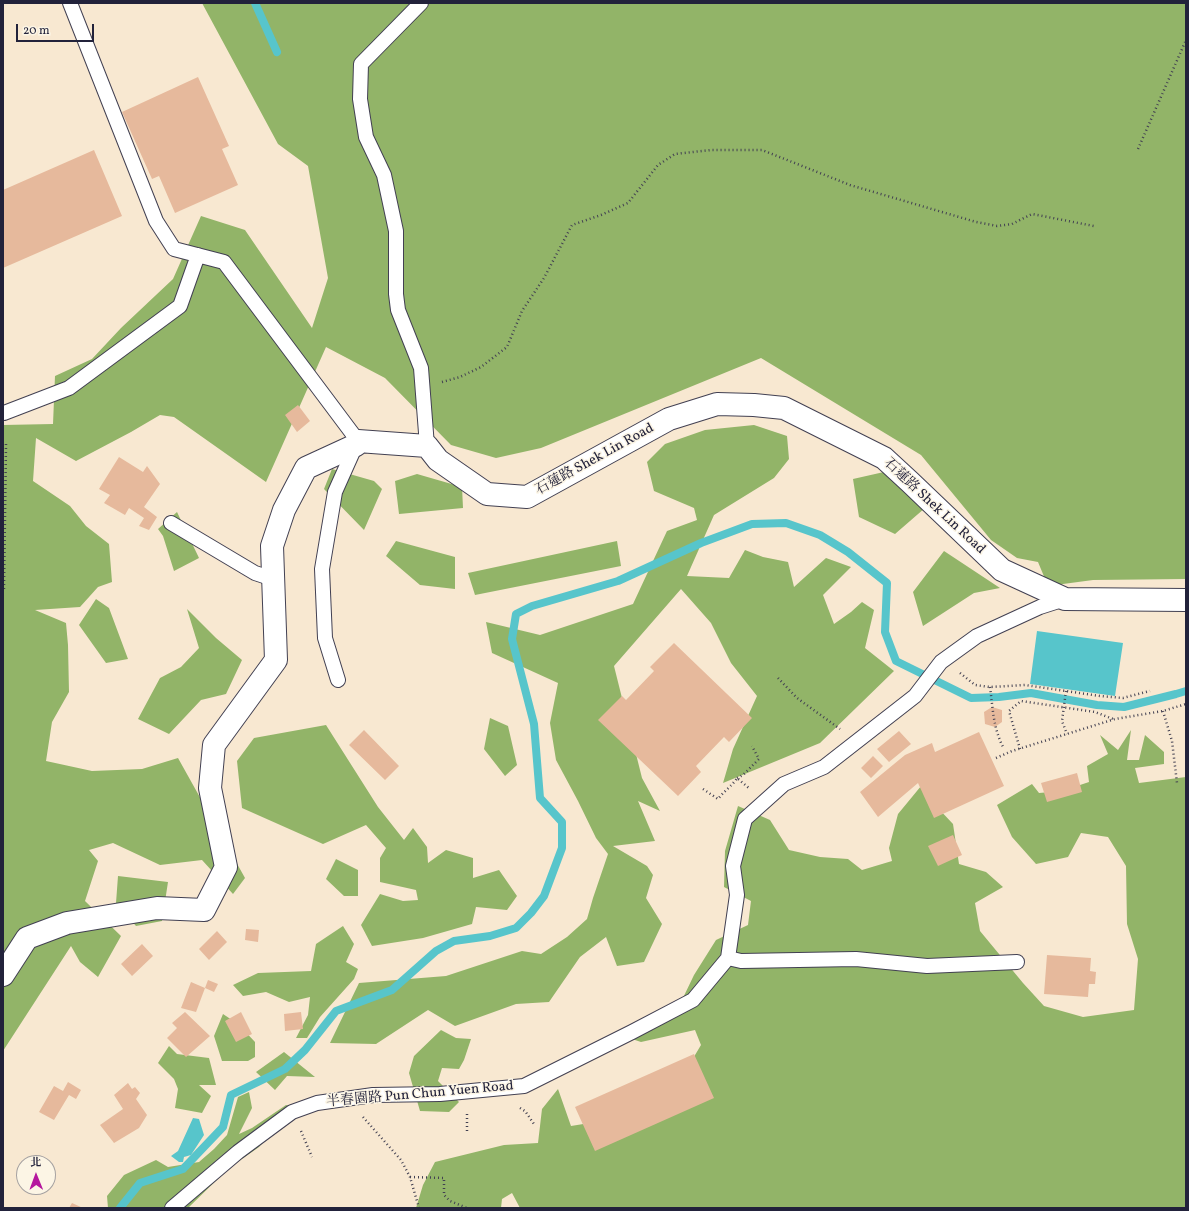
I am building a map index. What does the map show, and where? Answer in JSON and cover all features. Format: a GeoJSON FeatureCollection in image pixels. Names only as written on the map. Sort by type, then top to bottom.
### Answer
{"type":"FeatureCollection","features":[{"type":"Feature","properties":{"kind":"street","name":"石蓮路 Shek Lin Road"},"geometry":{"type":"LineString","coordinates":[[427,446],[438,460],[487,494],[527,497],[669,420],[717,404],[754,405],[784,408],[884,458],[1002,570],[1065,599],[1186,600]]}},
{"type":"Feature","properties":{"kind":"street"},"geometry":{"type":"LineString","coordinates":[[3,975],[27,938],[66,923],[157,908],[204,910],[226,866],[210,788],[214,745],[276,660],[272,546],[284,510],[306,468],[357,443],[427,446]]}},
{"type":"Feature","properties":{"kind":"lane"},"geometry":{"type":"LineString","coordinates":[[70,3],[156,221],[174,249],[224,262],[357,443],[335,492],[322,569],[324,638],[338,680]]}},
{"type":"Feature","properties":{"kind":"lane"},"geometry":{"type":"LineString","coordinates":[[421,3],[361,64],[360,99],[366,137],[384,175],[396,231],[396,294],[398,310],[421,368],[427,446]]}},
{"type":"Feature","properties":{"kind":"lane"},"geometry":{"type":"LineString","coordinates":[[4,413],[69,388],[180,306],[198,255]]}},
{"type":"Feature","properties":{"kind":"lane"},"geometry":{"type":"LineString","coordinates":[[171,523],[255,573],[273,579]]}},
{"type":"Feature","properties":{"kind":"lane"},"geometry":{"type":"LineString","coordinates":[[1017,962],[927,966],[856,959],[741,961],[728,958],[737,895],[733,866],[745,819],[784,784],[824,767],[915,696],[941,662],[977,636],[1040,606],[1065,599]]}},
{"type":"Feature","properties":{"kind":"lane","name":"半春園路 Pun Chun Yuen Road"},"geometry":{"type":"LineString","coordinates":[[172,1208],[238,1152],[292,1112],[317,1103],[373,1096],[440,1094],[524,1086],[693,1000],[728,958]]}},
{"type":"Feature","properties":{"kind":"path"},"geometry":{"type":"LineString","coordinates":[[1138,149],[1186,40]]}},
{"type":"Feature","properties":{"kind":"path"},"geometry":{"type":"LineString","coordinates":[[422,386],[460,377],[481,367],[507,347],[522,311],[544,278],[572,226],[628,203],[658,165],[675,154],[711,150],[762,150],[850,185],[976,222],[997,226],[1012,224],[1032,214],[1094,226]]}},
{"type":"Feature","properties":{"kind":"path"},"geometry":{"type":"LineString","coordinates":[[4,589],[6,444]]}},
{"type":"Feature","properties":{"kind":"path"},"geometry":{"type":"LineString","coordinates":[[960,673],[975,685],[990,687],[1025,684],[1066,692],[1123,698],[1150,691]]}},
{"type":"Feature","properties":{"kind":"path"},"geometry":{"type":"LineString","coordinates":[[778,678],[797,698],[824,719],[857,741]]}},
{"type":"Feature","properties":{"kind":"path"},"geometry":{"type":"LineString","coordinates":[[990,687],[996,733],[1003,747]]}},
{"type":"Feature","properties":{"kind":"path"},"geometry":{"type":"LineString","coordinates":[[1066,692],[1062,721],[1067,734]]}},
{"type":"Feature","properties":{"kind":"path"},"geometry":{"type":"LineString","coordinates":[[1020,748],[1009,711],[1021,701],[1064,706],[1095,712],[1113,719]]}},
{"type":"Feature","properties":{"kind":"path"},"geometry":{"type":"LineString","coordinates":[[996,758],[1020,748],[1113,719],[1163,711],[1186,704]]}},
{"type":"Feature","properties":{"kind":"path"},"geometry":{"type":"LineString","coordinates":[[1163,711],[1172,741],[1177,783]]}},
{"type":"Feature","properties":{"kind":"path"},"geometry":{"type":"LineString","coordinates":[[703,790],[718,799],[734,784],[737,778],[759,759],[752,746]]}},
{"type":"Feature","properties":{"kind":"path"},"geometry":{"type":"LineString","coordinates":[[737,778],[748,787]]}},
{"type":"Feature","properties":{"kind":"path"},"geometry":{"type":"LineString","coordinates":[[349,1099],[401,1160],[410,1177],[419,1208]]}},
{"type":"Feature","properties":{"kind":"path"},"geometry":{"type":"LineString","coordinates":[[467,1111],[467,1131]]}},
{"type":"Feature","properties":{"kind":"path"},"geometry":{"type":"LineString","coordinates":[[301,1130],[312,1157]]}},
{"type":"Feature","properties":{"kind":"path"},"geometry":{"type":"LineString","coordinates":[[410,1177],[444,1178],[444,1195],[450,1201],[467,1208]]}},
{"type":"Feature","properties":{"kind":"green space"},"geometry":{"type":"Polygon","coordinates":[[[202,3],[1186,3],[1186,579],[1093,580],[1048,586],[1038,562],[1017,558],[991,540],[921,455],[761,358],[541,448],[496,458],[451,445],[385,378],[326,347],[266,482],[174,417],[160,415],[76,461],[36,438],[33,481],[70,506],[86,526],[109,544],[112,582],[98,587],[80,607],[35,610],[66,623],[68,645],[69,692],[52,722],[46,761],[92,771],[142,769],[178,758],[245,878],[233,894],[202,860],[160,865],[113,843],[89,850],[98,861],[85,901],[121,936],[98,977],[80,962],[71,946],[3,1051],[3,425],[53,424],[55,376],[92,359],[121,328],[173,279],[201,216],[245,230],[312,328],[328,278],[308,166],[278,144],[202,3]]]}},
{"type":"Feature","properties":{"kind":"green space"},"geometry":{"type":"Polygon","coordinates":[[[754,425],[787,436],[789,459],[774,478],[714,515],[687,576],[729,578],[745,550],[763,557],[788,562],[794,587],[826,558],[851,567],[823,595],[834,624],[862,602],[874,610],[865,648],[894,671],[820,743],[723,783],[733,749],[757,696],[731,663],[711,623],[681,589],[614,666],[642,778],[660,811],[638,801],[655,841],[613,846],[647,866],[653,875],[646,898],[662,924],[644,962],[617,966],[606,937],[580,957],[549,1002],[516,1004],[455,1026],[428,1010],[376,1044],[330,1043],[359,983],[446,976],[522,951],[541,954],[567,937],[587,919],[608,854],[596,838],[556,760],[550,723],[558,683],[492,653],[486,622],[540,635],[633,604],[667,531],[697,520],[694,508],[654,491],[647,462],[665,444],[705,430],[754,425]]]}},
{"type":"Feature","properties":{"kind":"green space"},"geometry":{"type":"Polygon","coordinates":[[[906,467],[925,508],[895,534],[859,517],[853,479],[906,467]]]}},
{"type":"Feature","properties":{"kind":"green space"},"geometry":{"type":"Polygon","coordinates":[[[332,469],[374,481],[382,489],[364,530],[324,489],[332,469]]]}},
{"type":"Feature","properties":{"kind":"green space"},"geometry":{"type":"Polygon","coordinates":[[[417,474],[462,487],[463,508],[399,514],[395,481],[417,474]]]}},
{"type":"Feature","properties":{"kind":"green space"},"geometry":{"type":"Polygon","coordinates":[[[177,512],[199,558],[174,571],[163,536],[158,529],[177,512]]]}},
{"type":"Feature","properties":{"kind":"green space"},"geometry":{"type":"Polygon","coordinates":[[[396,541],[455,557],[455,589],[420,585],[386,556],[396,541]]]}},
{"type":"Feature","properties":{"kind":"green space"},"geometry":{"type":"Polygon","coordinates":[[[617,541],[621,566],[475,595],[468,573],[617,541]]]}},
{"type":"Feature","properties":{"kind":"green space"},"geometry":{"type":"Polygon","coordinates":[[[944,551],[1000,588],[974,593],[923,626],[913,592],[944,551]]]}},
{"type":"Feature","properties":{"kind":"green space"},"geometry":{"type":"Polygon","coordinates":[[[96,599],[109,608],[128,659],[106,663],[79,625],[96,599]]]}},
{"type":"Feature","properties":{"kind":"green space"},"geometry":{"type":"Polygon","coordinates":[[[187,609],[216,638],[242,660],[226,694],[201,700],[169,734],[138,719],[160,678],[181,667],[199,648],[187,609]]]}},
{"type":"Feature","properties":{"kind":"green space"},"geometry":{"type":"Polygon","coordinates":[[[490,718],[508,726],[517,765],[505,776],[484,749],[490,718]]]}},
{"type":"Feature","properties":{"kind":"green space"},"geometry":{"type":"Polygon","coordinates":[[[326,725],[378,807],[404,840],[413,828],[427,847],[428,863],[446,850],[473,858],[473,878],[499,870],[517,896],[507,910],[476,907],[472,924],[423,938],[372,946],[361,925],[380,894],[403,901],[418,900],[416,890],[380,882],[380,858],[386,848],[366,825],[323,844],[242,808],[237,761],[254,738],[326,725]]]}},
{"type":"Feature","properties":{"kind":"green space"},"geometry":{"type":"Polygon","coordinates":[[[1131,730],[1127,760],[1139,760],[1145,735],[1164,752],[1164,764],[1135,768],[1139,783],[1186,777],[1186,1208],[520,1208],[512,1193],[502,1199],[501,1208],[416,1208],[423,1185],[435,1162],[504,1145],[538,1143],[542,1109],[558,1089],[571,1126],[608,1120],[670,1097],[701,1045],[695,1030],[641,1042],[632,1039],[682,1000],[694,975],[716,940],[748,925],[751,901],[724,887],[725,851],[738,806],[770,820],[789,850],[820,857],[848,859],[862,870],[892,861],[889,848],[898,814],[926,780],[937,807],[953,824],[959,864],[986,872],[1003,887],[975,903],[980,931],[1023,983],[1044,1006],[1083,1017],[1134,1010],[1138,959],[1127,924],[1126,866],[1108,837],[1081,833],[1068,857],[1036,864],[1012,837],[997,805],[1032,784],[1039,793],[1062,791],[1089,782],[1087,766],[1108,754],[1100,735],[1118,750],[1131,730]]]}},
{"type":"Feature","properties":{"kind":"green space"},"geometry":{"type":"Polygon","coordinates":[[[336,859],[358,870],[358,896],[344,896],[326,879],[336,859]]]}},
{"type":"Feature","properties":{"kind":"green space"},"geometry":{"type":"Polygon","coordinates":[[[118,876],[168,882],[162,921],[136,926],[116,903],[118,876]]]}},
{"type":"Feature","properties":{"kind":"green space"},"geometry":{"type":"Polygon","coordinates":[[[343,926],[354,944],[346,962],[358,969],[354,979],[320,1017],[307,1038],[296,1038],[308,1015],[310,997],[289,1002],[266,992],[243,996],[233,985],[258,973],[311,971],[316,944],[343,926]]]}},
{"type":"Feature","properties":{"kind":"green space"},"geometry":{"type":"Polygon","coordinates":[[[223,1014],[238,1024],[255,1042],[255,1057],[248,1061],[222,1061],[214,1036],[223,1014]]]}},
{"type":"Feature","properties":{"kind":"green space"},"geometry":{"type":"Polygon","coordinates":[[[441,1030],[456,1038],[471,1039],[464,1060],[459,1069],[442,1068],[438,1081],[459,1102],[449,1112],[420,1111],[409,1073],[414,1056],[441,1030]]]}},
{"type":"Feature","properties":{"kind":"green space"},"geometry":{"type":"Polygon","coordinates":[[[169,1046],[177,1054],[209,1058],[216,1085],[199,1085],[211,1096],[202,1113],[175,1108],[178,1089],[174,1079],[158,1063],[169,1046]]]}},
{"type":"Feature","properties":{"kind":"green space"},"geometry":{"type":"Polygon","coordinates":[[[284,1052],[315,1077],[287,1076],[275,1090],[256,1072],[284,1052]]]}},
{"type":"Feature","properties":{"kind":"green space"},"geometry":{"type":"Polygon","coordinates":[[[249,1092],[252,1108],[239,1134],[252,1128],[286,1105],[293,1107],[259,1147],[229,1168],[188,1208],[108,1208],[107,1196],[124,1175],[156,1160],[168,1167],[199,1162],[227,1135],[238,1097],[249,1092]]]}},
{"type":"Feature","properties":{"kind":"water"},"geometry":{"type":"Polygon","coordinates":[[[1037,631],[1123,643],[1115,696],[1030,684],[1037,631]]]}},
{"type":"Feature","properties":{"kind":"water"},"geometry":{"type":"Polygon","coordinates":[[[193,1118],[199,1119],[204,1135],[191,1155],[184,1157],[183,1162],[179,1162],[171,1156],[178,1151],[193,1118]]]}},
{"type":"Feature","properties":{"kind":"building"},"geometry":{"type":"Polygon","coordinates":[[[198,77],[229,146],[222,149],[238,185],[175,213],[159,176],[152,179],[122,112],[198,77]]]}},
{"type":"Feature","properties":{"kind":"building"},"geometry":{"type":"Polygon","coordinates":[[[94,150],[122,216],[3,268],[3,190],[94,150]]]}},
{"type":"Feature","properties":{"kind":"building"},"geometry":{"type":"Polygon","coordinates":[[[298,405],[310,421],[297,432],[285,415],[298,405]]]}},
{"type":"Feature","properties":{"kind":"building"},"geometry":{"type":"Polygon","coordinates":[[[119,457],[143,472],[147,466],[160,484],[144,507],[157,517],[149,530],[139,526],[144,518],[129,508],[125,515],[104,503],[110,495],[99,489],[119,457]]]}},
{"type":"Feature","properties":{"kind":"building"},"geometry":{"type":"Polygon","coordinates":[[[674,643],[752,718],[729,742],[724,737],[696,766],[701,772],[678,796],[598,720],[622,696],[626,700],[654,671],[650,667],[674,643]]]}},
{"type":"Feature","properties":{"kind":"building"},"geometry":{"type":"Polygon","coordinates":[[[992,707],[1002,710],[1002,722],[995,727],[985,724],[984,712],[992,707]]]}},
{"type":"Feature","properties":{"kind":"building"},"geometry":{"type":"Polygon","coordinates":[[[364,730],[399,766],[385,780],[349,745],[364,730]]]}},
{"type":"Feature","properties":{"kind":"building"},"geometry":{"type":"Polygon","coordinates":[[[899,731],[911,744],[889,762],[877,749],[899,731]]]}},
{"type":"Feature","properties":{"kind":"building"},"geometry":{"type":"Polygon","coordinates":[[[979,732],[1004,786],[934,818],[918,783],[878,817],[860,792],[905,755],[932,743],[935,752],[979,732]]]}},
{"type":"Feature","properties":{"kind":"building"},"geometry":{"type":"Polygon","coordinates":[[[873,756],[883,766],[871,778],[861,768],[873,756]]]}},
{"type":"Feature","properties":{"kind":"building"},"geometry":{"type":"Polygon","coordinates":[[[1077,773],[1082,792],[1047,802],[1041,783],[1077,773]]]}},
{"type":"Feature","properties":{"kind":"building"},"geometry":{"type":"Polygon","coordinates":[[[953,835],[962,855],[938,866],[928,846],[953,835]]]}},
{"type":"Feature","properties":{"kind":"building"},"geometry":{"type":"Polygon","coordinates":[[[246,929],[259,930],[258,942],[245,940],[246,929]]]}},
{"type":"Feature","properties":{"kind":"building"},"geometry":{"type":"Polygon","coordinates":[[[217,931],[227,942],[209,960],[199,949],[217,931]]]}},
{"type":"Feature","properties":{"kind":"building"},"geometry":{"type":"Polygon","coordinates":[[[142,944],[153,956],[132,976],[121,964],[142,944]]]}},
{"type":"Feature","properties":{"kind":"building"},"geometry":{"type":"Polygon","coordinates":[[[1047,955],[1091,958],[1090,971],[1096,972],[1095,984],[1089,984],[1088,997],[1044,994],[1047,955]]]}},
{"type":"Feature","properties":{"kind":"building"},"geometry":{"type":"Polygon","coordinates":[[[208,980],[218,984],[214,992],[205,988],[208,980]]]}},
{"type":"Feature","properties":{"kind":"building"},"geometry":{"type":"Polygon","coordinates":[[[191,982],[205,988],[196,1012],[181,1008],[191,982]]]}},
{"type":"Feature","properties":{"kind":"building"},"geometry":{"type":"Polygon","coordinates":[[[185,1012],[210,1036],[186,1057],[167,1038],[177,1028],[172,1023],[185,1012]]]}},
{"type":"Feature","properties":{"kind":"building"},"geometry":{"type":"Polygon","coordinates":[[[241,1012],[252,1034],[236,1042],[225,1021],[241,1012]]]}},
{"type":"Feature","properties":{"kind":"building"},"geometry":{"type":"Polygon","coordinates":[[[301,1012],[303,1029],[285,1031],[284,1014],[301,1012]]]}},
{"type":"Feature","properties":{"kind":"building"},"geometry":{"type":"Polygon","coordinates":[[[694,1054],[714,1098],[595,1151],[575,1107],[694,1054]]]}},
{"type":"Feature","properties":{"kind":"building"},"geometry":{"type":"Polygon","coordinates":[[[68,1082],[81,1090],[76,1099],[69,1095],[54,1120],[39,1112],[54,1086],[63,1091],[68,1082]]]}},
{"type":"Feature","properties":{"kind":"building"},"geometry":{"type":"Polygon","coordinates":[[[128,1083],[132,1089],[135,1087],[140,1093],[136,1099],[147,1115],[139,1128],[114,1143],[100,1125],[123,1109],[114,1095],[128,1083]]]}},
{"type":"Feature","properties":{"kind":"building"},"geometry":{"type":"Polygon","coordinates":[[[72,1203],[83,1208],[69,1208],[72,1203]]]}},
{"type":"Feature","properties":{"kind":"waterway"},"geometry":{"type":"LineString","coordinates":[[255,3],[277,52]]}},
{"type":"Feature","properties":{"kind":"waterway"},"geometry":{"type":"LineString","coordinates":[[120,1208],[140,1183],[183,1169],[223,1127],[231,1095],[285,1069],[305,1050],[336,1011],[392,990],[436,951],[454,941],[490,936],[516,928],[531,913],[544,896],[562,848],[562,822],[540,798],[534,724],[512,639],[516,614],[532,606],[618,581],[701,543],[752,524],[786,523],[820,535],[848,552],[887,583],[885,632],[896,661],[971,698],[999,697],[1031,693],[1097,705],[1124,707],[1186,691]]}}]}
